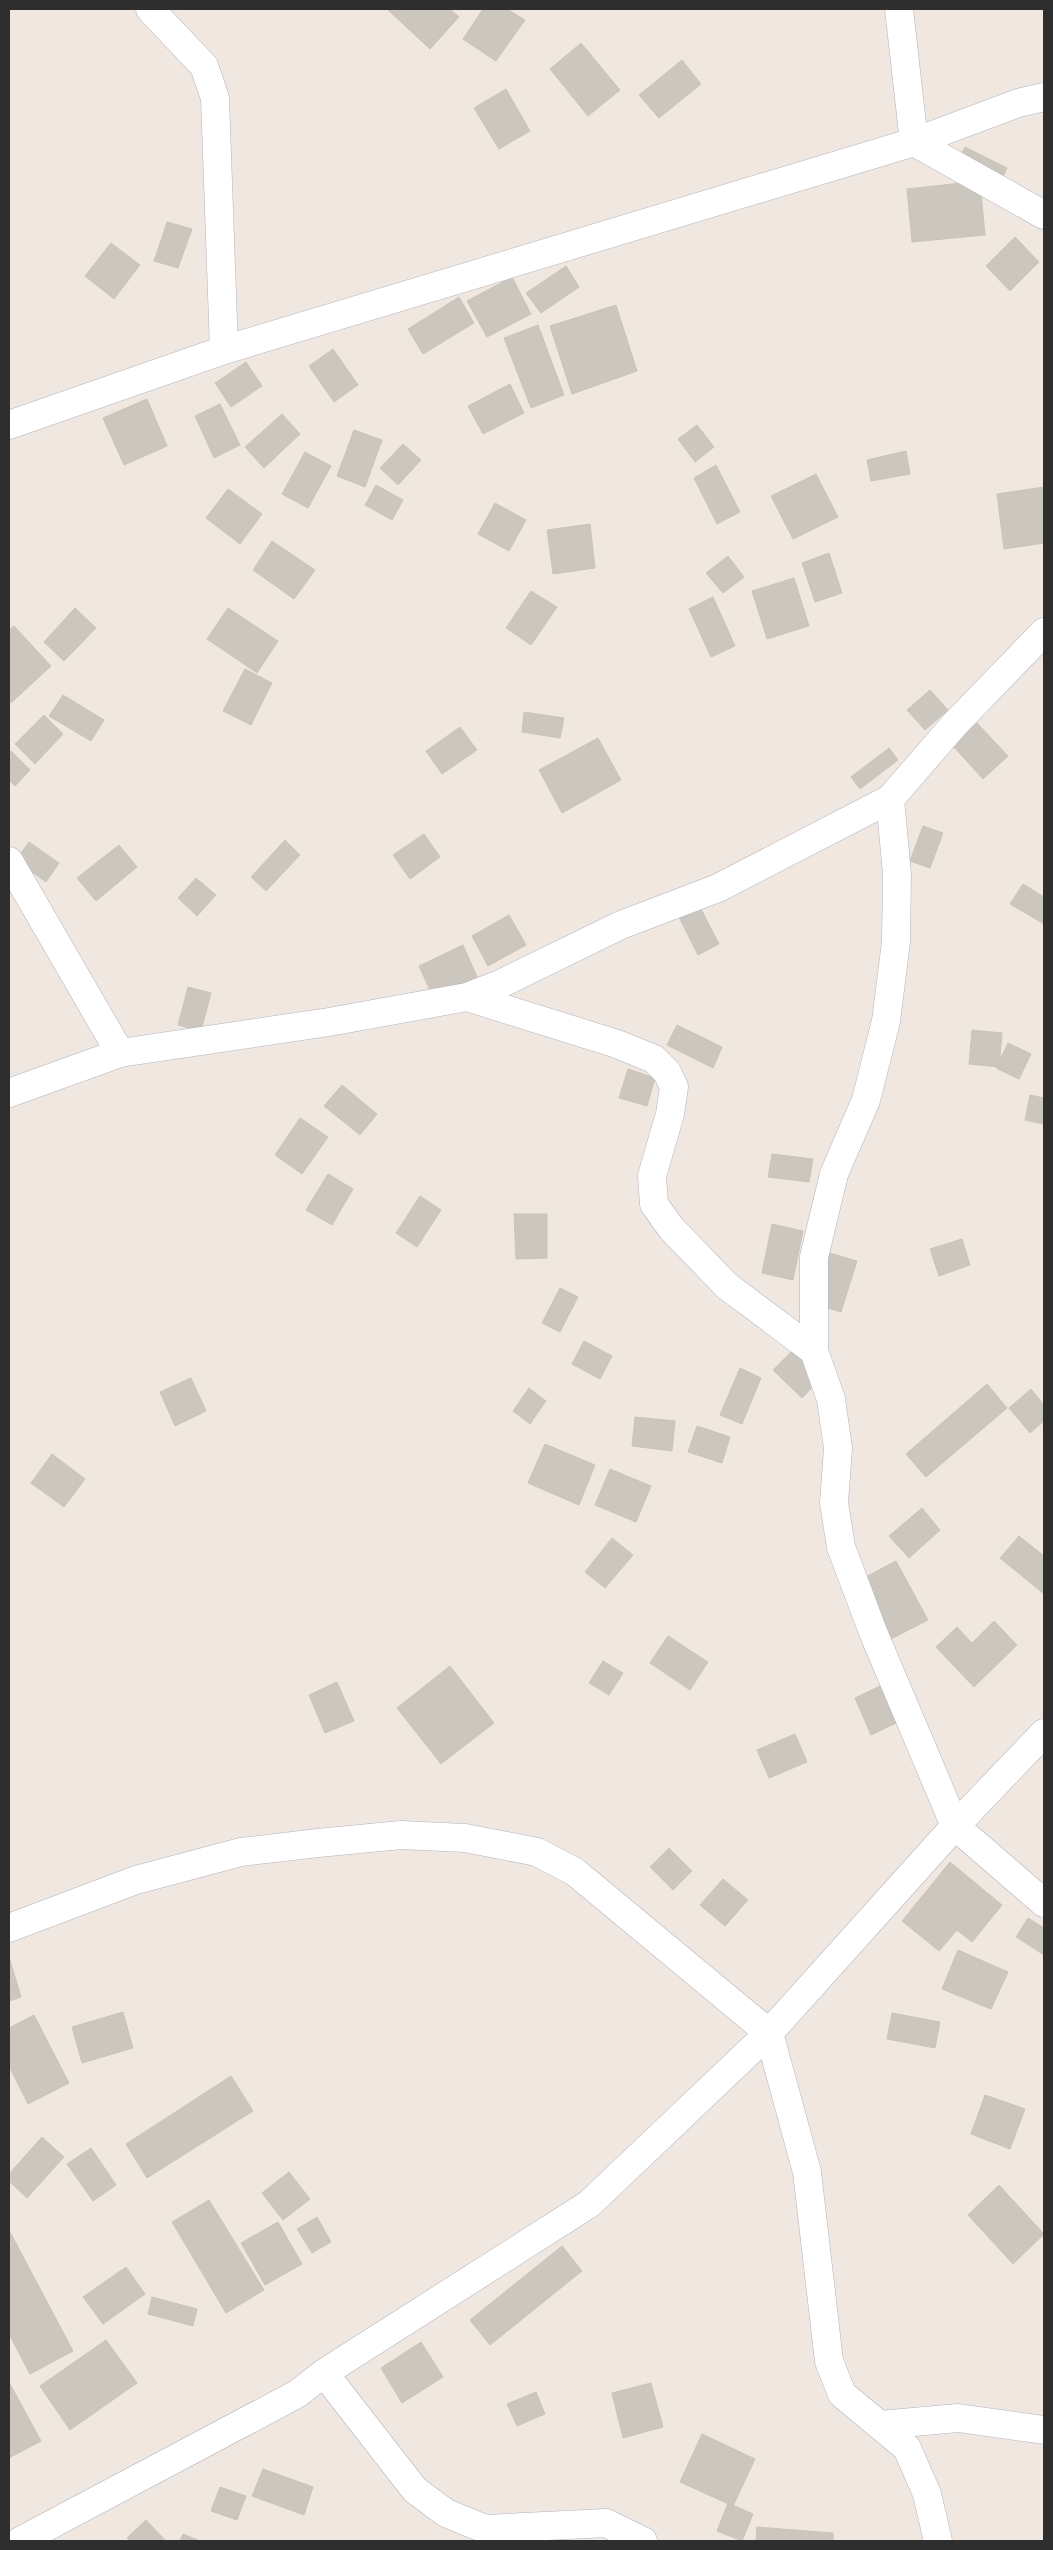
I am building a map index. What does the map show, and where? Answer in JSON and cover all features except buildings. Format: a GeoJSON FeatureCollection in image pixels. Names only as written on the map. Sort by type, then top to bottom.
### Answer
{"type":"FeatureCollection","features":[{"type":"Feature","properties":{"kind":"street"},"geometry":{"type":"LineString","coordinates":[[150,9],[204,66],[215,98],[224,350]]}},
{"type":"Feature","properties":{"kind":"street"},"geometry":{"type":"LineString","coordinates":[[899,9],[914,142]]}},
{"type":"Feature","properties":{"kind":"street"},"geometry":{"type":"LineString","coordinates":[[9,425],[224,350],[914,142],[1018,103],[1044,97]]}},
{"type":"Feature","properties":{"kind":"street"},"geometry":{"type":"LineString","coordinates":[[914,142],[1044,215]]}},
{"type":"Feature","properties":{"kind":"street"},"geometry":{"type":"LineString","coordinates":[[9,1093],[120,1053],[311,1025],[467,997],[500,984],[621,925],[718,888],[890,800],[954,725],[1044,632]]}},
{"type":"Feature","properties":{"kind":"street"},"geometry":{"type":"LineString","coordinates":[[890,800],[897,874],[896,942],[886,1020],[866,1100],[834,1174],[814,1257],[814,1351],[831,1399],[838,1448],[834,1503],[841,1546],[873,1632],[954,1826],[1044,1903]]}},
{"type":"Feature","properties":{"kind":"street"},"geometry":{"type":"LineString","coordinates":[[9,861],[120,1053]]}},
{"type":"Feature","properties":{"kind":"street"},"geometry":{"type":"LineString","coordinates":[[467,997],[617,1044],[654,1059],[667,1072],[674,1087],[670,1114],[652,1176],[654,1204],[671,1228],[727,1286],[814,1351]]}},
{"type":"Feature","properties":{"kind":"street"},"geometry":{"type":"LineString","coordinates":[[20,2541],[297,2394],[324,2373],[590,2204],[769,2033],[954,1826],[1044,1733]]}},
{"type":"Feature","properties":{"kind":"street"},"geometry":{"type":"LineString","coordinates":[[9,1928],[136,1880],[241,1852],[401,1835],[465,1838],[538,1852],[575,1872],[769,2033],[807,2172],[829,2361],[842,2394],[907,2448],[927,2494],[938,2541]]}},
{"type":"Feature","properties":{"kind":"street"},"geometry":{"type":"LineString","coordinates":[[324,2373],[415,2490],[446,2513],[484,2528],[541,2534],[606,2523],[643,2541]]}},
{"type":"Feature","properties":{"kind":"street"},"geometry":{"type":"LineString","coordinates":[[880,2425],[958,2418],[1044,2430]]}}]}
